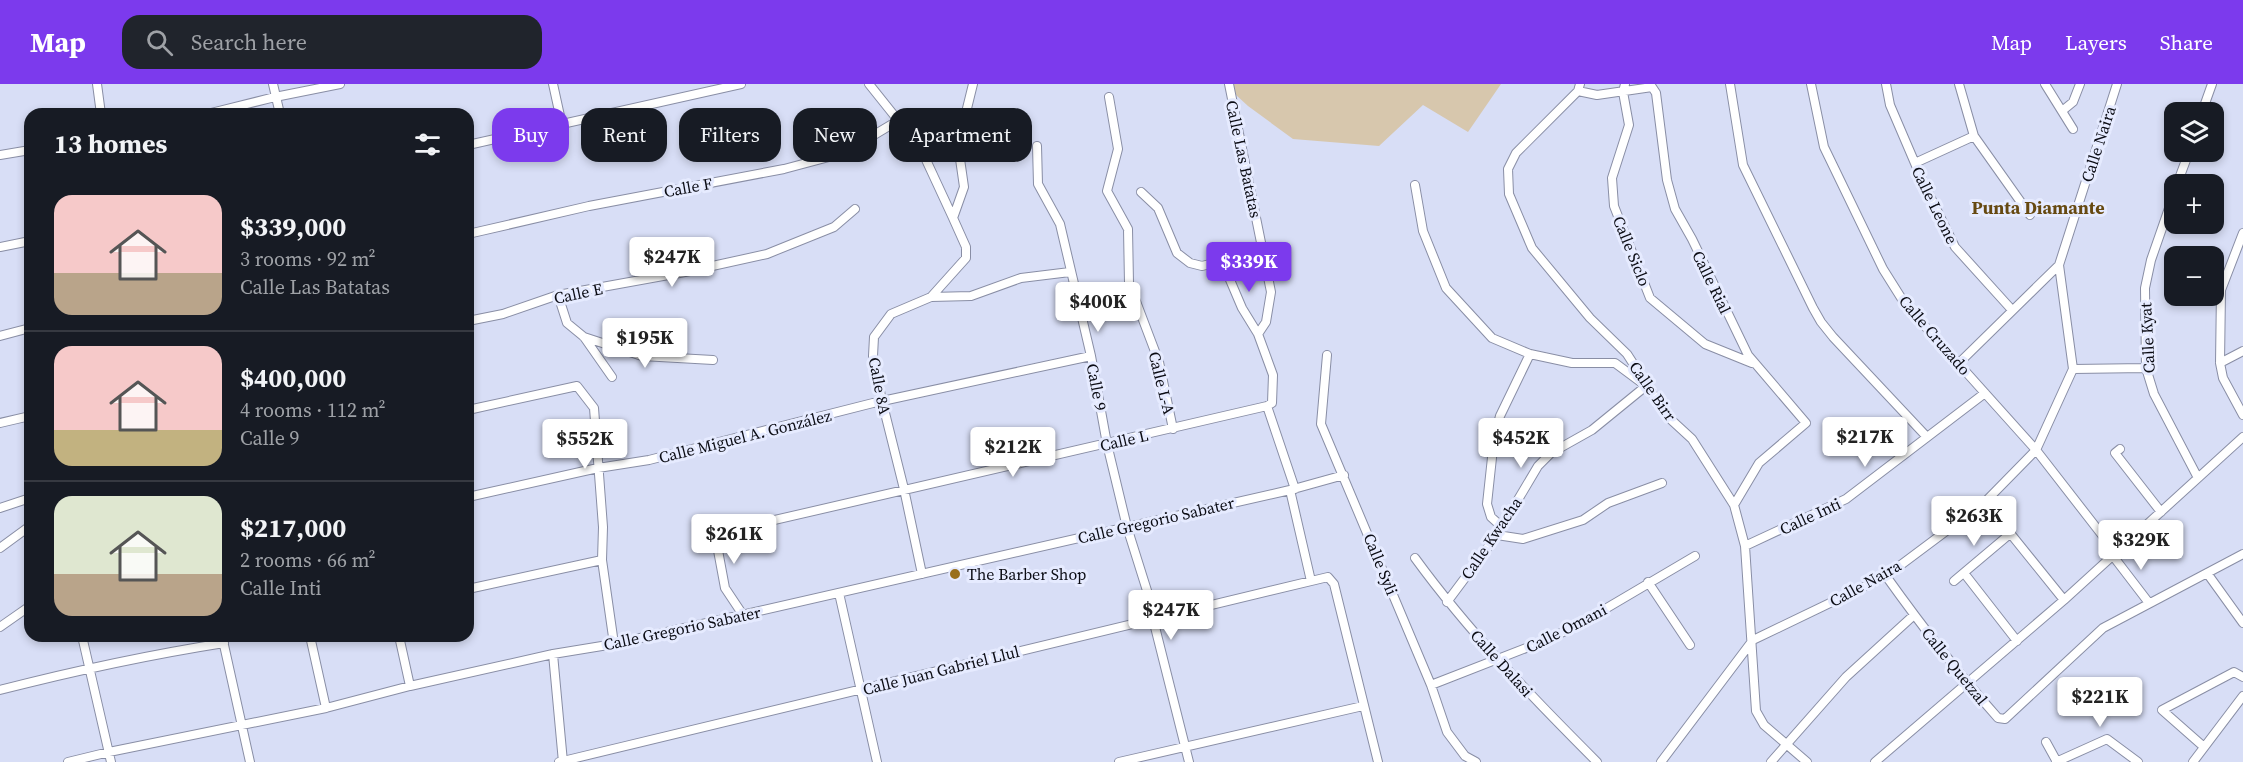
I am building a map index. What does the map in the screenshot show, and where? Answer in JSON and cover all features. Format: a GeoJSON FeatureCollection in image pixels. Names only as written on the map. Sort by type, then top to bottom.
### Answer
{"type":"FeatureCollection","features":[{"type":"Feature","properties":{"kind":"street"},"geometry":{"type":"LineString","coordinates":[[97,84],[100,108]]}},
{"type":"Feature","properties":{"kind":"street"},"geometry":{"type":"LineString","coordinates":[[273,84],[278,108]]}},
{"type":"Feature","properties":{"kind":"street"},"geometry":{"type":"LineString","coordinates":[[234,108],[340,84]]}},
{"type":"Feature","properties":{"kind":"street"},"geometry":{"type":"LineString","coordinates":[[553,84],[558,108]]}},
{"type":"Feature","properties":{"kind":"street"},"geometry":{"type":"LineString","coordinates":[[569,123],[741,84]]}},
{"type":"Feature","properties":{"kind":"street"},"geometry":{"type":"LineString","coordinates":[[869,84],[889,108]]}},
{"type":"Feature","properties":{"kind":"street"},"geometry":{"type":"LineString","coordinates":[[953,218],[964,187],[958,145],[974,84]]}},
{"type":"Feature","properties":{"kind":"street","name":"Calle Las Batatas"},"geometry":{"type":"LineString","coordinates":[[1229,84],[1271,292],[1266,322],[1258,334]]}},
{"type":"Feature","properties":{"kind":"street"},"geometry":{"type":"LineString","coordinates":[[1730,84],[1743,165],[1813,308],[1833,337],[1926,436]]}},
{"type":"Feature","properties":{"kind":"street","name":"Calle Cruzado"},"geometry":{"type":"LineString","coordinates":[[1811,84],[1824,147],[1883,269],[1905,304],[2036,450],[2149,603]]}},
{"type":"Feature","properties":{"kind":"street","name":"Calle Leone"},"geometry":{"type":"LineString","coordinates":[[1886,84],[1890,105],[1955,247],[2012,310]]}},
{"type":"Feature","properties":{"kind":"street"},"geometry":{"type":"LineString","coordinates":[[1959,84],[1974,136],[2030,215]]}},
{"type":"Feature","properties":{"kind":"street","name":"Calle Naira"},"geometry":{"type":"LineString","coordinates":[[2045,84],[2073,129]]}},
{"type":"Feature","properties":{"kind":"street"},"geometry":{"type":"LineString","coordinates":[[2062,111],[2073,102],[2080,84]]}},
{"type":"Feature","properties":{"kind":"street","name":"Calle Naira"},"geometry":{"type":"LineString","coordinates":[[1660,762],[1753,640],[1886,576],[1985,502],[2036,450],[2073,369],[2059,265],[2117,84]]}},
{"type":"Feature","properties":{"kind":"street"},"geometry":{"type":"LineString","coordinates":[[2206,102],[2212,84]]}},
{"type":"Feature","properties":{"kind":"street","name":"Calle Rial"},"geometry":{"type":"LineString","coordinates":[[1579,87],[1597,95],[1624,88],[1652,87],[1656,93],[1667,180],[1675,209],[1692,239],[1748,356],[1806,423],[1759,463],[1734,505]]}},
{"type":"Feature","properties":{"kind":"street","name":"Calle Birr"},"geometry":{"type":"LineString","coordinates":[[1579,87],[1516,153],[1508,169],[1509,194],[1532,248],[1590,318],[1627,354],[1667,416],[1692,439],[1734,505],[1745,546],[1756,711],[1764,725],[1807,762]]}},
{"type":"Feature","properties":{"kind":"street","name":"Calle Siclo"},"geometry":{"type":"LineString","coordinates":[[1624,88],[1629,125],[1612,178],[1614,206],[1650,298],[1705,344],[1754,363]]}},
{"type":"Feature","properties":{"kind":"street","name":"Calle L-A"},"geometry":{"type":"LineString","coordinates":[[1109,97],[1118,149],[1107,191],[1128,229],[1129,283],[1159,362],[1173,429]]}},
{"type":"Feature","properties":{"kind":"street","name":"Calle F"},"geometry":{"type":"LineString","coordinates":[[474,233],[589,206],[784,170],[844,153],[889,126]]}},
{"type":"Feature","properties":{"kind":"street"},"geometry":{"type":"LineString","coordinates":[[1915,163],[1974,136]]}},
{"type":"Feature","properties":{"kind":"street"},"geometry":{"type":"LineString","coordinates":[[474,144],[492,140]]}},
{"type":"Feature","properties":{"kind":"street","name":"Calle 9"},"geometry":{"type":"LineString","coordinates":[[1037,146],[1038,184],[1060,224],[1091,356],[1107,444],[1127,527],[1149,597],[1189,762]]}},
{"type":"Feature","properties":{"kind":"street"},"geometry":{"type":"LineString","coordinates":[[0,155],[24,151]]}},
{"type":"Feature","properties":{"kind":"street"},"geometry":{"type":"LineString","coordinates":[[927,162],[966,246],[966,258],[931,297]]}},
{"type":"Feature","properties":{"kind":"street"},"geometry":{"type":"LineString","coordinates":[[1415,185],[1423,231],[1446,288],[1492,338],[1530,354],[1572,363],[1615,363],[1646,386]]}},
{"type":"Feature","properties":{"kind":"street"},"geometry":{"type":"LineString","coordinates":[[1141,192],[1158,208],[1177,253],[1190,263],[1202,266],[1222,261],[1242,308],[1258,334],[1273,375],[1272,403],[1267,406],[1292,490],[1311,581]]}},
{"type":"Feature","properties":{"kind":"street","name":"Calle E"},"geometry":{"type":"LineString","coordinates":[[474,320],[503,314],[558,295],[685,272],[767,254],[834,227],[855,209]]}},
{"type":"Feature","properties":{"kind":"street","name":"Calle Kyat"},"geometry":{"type":"LineString","coordinates":[[2164,223],[2151,260],[2145,288],[2146,368],[2154,394],[2198,478]]}},
{"type":"Feature","properties":{"kind":"street"},"geometry":{"type":"LineString","coordinates":[[2243,233],[2221,290],[2220,363],[2223,378],[2243,415]]}},
{"type":"Feature","properties":{"kind":"street"},"geometry":{"type":"LineString","coordinates":[[0,248],[24,242]]}},
{"type":"Feature","properties":{"kind":"street"},"geometry":{"type":"LineString","coordinates":[[1959,363],[2059,265]]}},
{"type":"Feature","properties":{"kind":"street","name":"Calle 8A"},"geometry":{"type":"LineString","coordinates":[[922,574],[882,401],[873,356],[874,337],[891,314],[931,297],[971,296],[1021,278],[1070,272]]}},
{"type":"Feature","properties":{"kind":"street"},"geometry":{"type":"LineString","coordinates":[[558,295],[567,323],[584,337],[612,378]]}},
{"type":"Feature","properties":{"kind":"street"},"geometry":{"type":"LineString","coordinates":[[0,336],[24,330]]}},
{"type":"Feature","properties":{"kind":"street"},"geometry":{"type":"LineString","coordinates":[[584,337],[642,356],[713,360]]}},
{"type":"Feature","properties":{"kind":"street"},"geometry":{"type":"LineString","coordinates":[[2220,363],[2243,351]]}},
{"type":"Feature","properties":{"kind":"street"},"geometry":{"type":"LineString","coordinates":[[1503,526],[1491,517],[1487,504],[1494,439],[1500,416],[1530,354]]}},
{"type":"Feature","properties":{"kind":"street","name":"Calle Syli"},"geometry":{"type":"LineString","coordinates":[[1327,355],[1321,424],[1431,686],[1447,732],[1466,756],[1476,762]]}},
{"type":"Feature","properties":{"kind":"street","name":"Calle Miguel A. González"},"geometry":{"type":"LineString","coordinates":[[474,496],[598,468],[649,460],[882,401],[1091,356]]}},
{"type":"Feature","properties":{"kind":"street"},"geometry":{"type":"LineString","coordinates":[[2073,369],[2146,368]]}},
{"type":"Feature","properties":{"kind":"street"},"geometry":{"type":"LineString","coordinates":[[474,409],[577,386],[594,408],[603,527],[602,560],[614,644]]}},
{"type":"Feature","properties":{"kind":"street","name":"Calle Kwacha"},"geometry":{"type":"LineString","coordinates":[[1447,602],[1497,535],[1538,466],[1551,453],[1592,430],[1646,386]]}},
{"type":"Feature","properties":{"kind":"street","name":"Calle Inti"},"geometry":{"type":"LineString","coordinates":[[1745,546],[1846,499],[1985,393]]}},
{"type":"Feature","properties":{"kind":"street","name":"Calle L"},"geometry":{"type":"LineString","coordinates":[[743,615],[725,588],[717,545],[723,532],[1267,406]]}},
{"type":"Feature","properties":{"kind":"street"},"geometry":{"type":"LineString","coordinates":[[0,423],[24,417]]}},
{"type":"Feature","properties":{"kind":"street"},"geometry":{"type":"LineString","coordinates":[[1875,762],[2017,642],[2243,437]]}},
{"type":"Feature","properties":{"kind":"street"},"geometry":{"type":"LineString","coordinates":[[2120,449],[2115,453],[2161,512]]}},
{"type":"Feature","properties":{"kind":"street","name":"Calle Gregorio Sabater"},"geometry":{"type":"LineString","coordinates":[[68,762],[326,708],[410,686],[553,654],[614,644],[743,615],[1292,490],[1344,475]]}},
{"type":"Feature","properties":{"kind":"street"},"geometry":{"type":"LineString","coordinates":[[1497,535],[1523,539],[1583,520],[1608,503],[1662,483]]}},
{"type":"Feature","properties":{"kind":"street"},"geometry":{"type":"LineString","coordinates":[[0,508],[24,500]]}},
{"type":"Feature","properties":{"kind":"street"},"geometry":{"type":"LineString","coordinates":[[1985,502],[2064,600]]}},
{"type":"Feature","properties":{"kind":"street"},"geometry":{"type":"LineString","coordinates":[[0,548],[24,530]]}},
{"type":"Feature","properties":{"kind":"street"},"geometry":{"type":"LineString","coordinates":[[1954,581],[2011,533]]}},
{"type":"Feature","properties":{"kind":"street","name":"Calle Quetzal"},"geometry":{"type":"LineString","coordinates":[[1886,576],[1968,684],[1998,718],[2006,719],[2103,628],[2243,554]]}},
{"type":"Feature","properties":{"kind":"street","name":"Calle Omani"},"geometry":{"type":"LineString","coordinates":[[1431,686],[1499,660],[1578,625],[1695,556]]}},
{"type":"Feature","properties":{"kind":"street","name":"Calle Dalasi"},"geometry":{"type":"LineString","coordinates":[[1415,558],[1447,602],[1522,688],[1597,762]]}},
{"type":"Feature","properties":{"kind":"street"},"geometry":{"type":"LineString","coordinates":[[474,588],[602,560]]}},
{"type":"Feature","properties":{"kind":"street"},"geometry":{"type":"LineString","coordinates":[[1964,573],[2017,642]]}},
{"type":"Feature","properties":{"kind":"street"},"geometry":{"type":"LineString","coordinates":[[2207,573],[2243,623]]}},
{"type":"Feature","properties":{"kind":"street","name":"Calle Juan Gabriel Llul"},"geometry":{"type":"LineString","coordinates":[[562,762],[1328,577],[1334,584],[1364,706]]}},
{"type":"Feature","properties":{"kind":"street"},"geometry":{"type":"LineString","coordinates":[[1648,582],[1690,645]]}},
{"type":"Feature","properties":{"kind":"street"},"geometry":{"type":"LineString","coordinates":[[839,592],[877,762]]}},
{"type":"Feature","properties":{"kind":"street"},"geometry":{"type":"LineString","coordinates":[[0,627],[24,610]]}},
{"type":"Feature","properties":{"kind":"street"},"geometry":{"type":"LineString","coordinates":[[1771,762],[1846,677],[1914,615]]}},
{"type":"Feature","properties":{"kind":"street"},"geometry":{"type":"LineString","coordinates":[[83,642],[111,762]]}},
{"type":"Feature","properties":{"kind":"street"},"geometry":{"type":"LineString","coordinates":[[0,690],[88,668],[213,642]]}},
{"type":"Feature","properties":{"kind":"street"},"geometry":{"type":"LineString","coordinates":[[223,642],[250,762]]}},
{"type":"Feature","properties":{"kind":"street"},"geometry":{"type":"LineString","coordinates":[[310,642],[326,708]]}},
{"type":"Feature","properties":{"kind":"street"},"geometry":{"type":"LineString","coordinates":[[400,642],[410,686]]}},
{"type":"Feature","properties":{"kind":"street"},"geometry":{"type":"LineString","coordinates":[[553,654],[562,762]]}},
{"type":"Feature","properties":{"kind":"street"},"geometry":{"type":"LineString","coordinates":[[2204,747],[2162,710],[2234,672],[2243,677]]}},
{"type":"Feature","properties":{"kind":"street"},"geometry":{"type":"LineString","coordinates":[[2193,762],[2243,696]]}},
{"type":"Feature","properties":{"kind":"street"},"geometry":{"type":"LineString","coordinates":[[1119,762],[1185,745],[1364,706],[1378,762]]}},
{"type":"Feature","properties":{"kind":"street"},"geometry":{"type":"LineString","coordinates":[[2046,742],[2056,762],[2108,739],[2138,762]]}},
{"type":"Feature","properties":{"kind":"shaded area"},"geometry":{"type":"Polygon","coordinates":[[[1224,84],[1501,84],[1468,132],[1423,105],[1379,146],[1293,139],[1248,106],[1224,84]]]}},
{"type":"Feature","properties":{"kind":"place","name":"The Barber Shop"},"geometry":{"type":"Point","coordinates":[955,574]}},
{"type":"Feature","properties":{"kind":"district","name":"Punta Diamante"},"geometry":{"type":"Point","coordinates":[2038,207]}}]}
